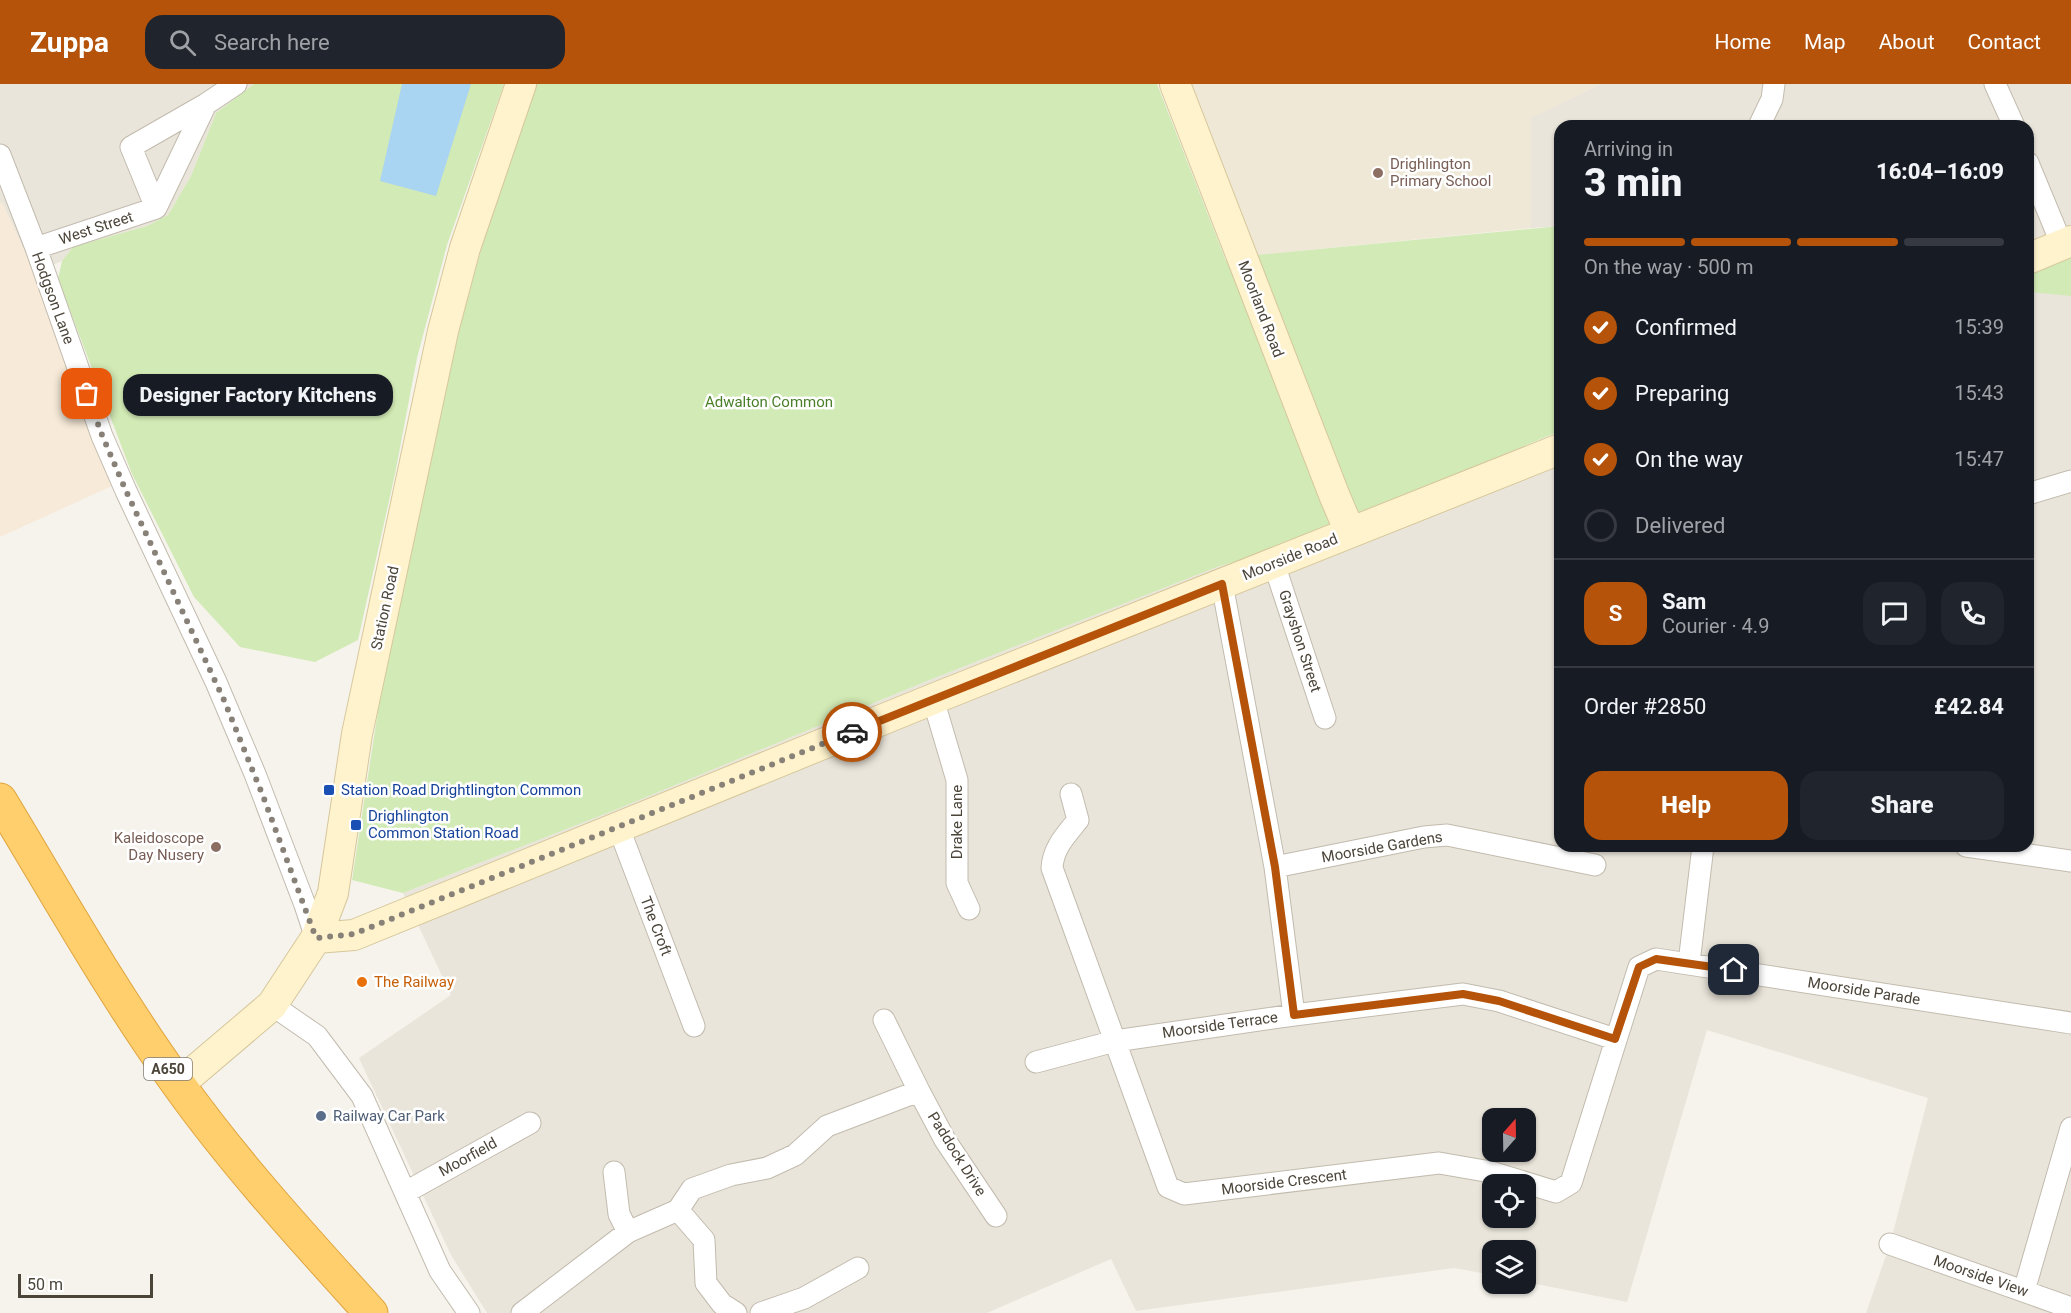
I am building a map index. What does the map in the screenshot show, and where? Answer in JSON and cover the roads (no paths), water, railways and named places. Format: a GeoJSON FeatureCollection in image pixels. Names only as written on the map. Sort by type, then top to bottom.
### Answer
{"type":"FeatureCollection","features":[{"type":"Feature","properties":{"kind":"highway","name":"A650"},"geometry":{"type":"LineString","coordinates":[[0,800],[120,999],[178,1085],[247,1173],[371,1313]]}},
{"type":"Feature","properties":{"kind":"street"},"geometry":{"type":"LineString","coordinates":[[156,208],[131,147],[236,84]]}},
{"type":"Feature","properties":{"kind":"street","name":"Station Road"},"geometry":{"type":"LineString","coordinates":[[178,1085],[272,1005],[316,938],[333,893],[357,734],[443,331],[465,248],[521,84]]}},
{"type":"Feature","properties":{"kind":"street","name":"Moorland Road"},"geometry":{"type":"LineString","coordinates":[[1175,84],[1330,487],[1350,532]]}},
{"type":"Feature","properties":{"kind":"street"},"geometry":{"type":"LineString","coordinates":[[1762,120],[1772,99],[1774,84]]}},
{"type":"Feature","properties":{"kind":"street"},"geometry":{"type":"LineString","coordinates":[[1995,84],[2011,120]]}},
{"type":"Feature","properties":{"kind":"street"},"geometry":{"type":"LineString","coordinates":[[156,208],[206,104]]}},
{"type":"Feature","properties":{"kind":"street","name":"Hodgson Lane"},"geometry":{"type":"LineString","coordinates":[[0,155],[36,248],[102,435],[216,682],[306,905],[316,938]]}},
{"type":"Feature","properties":{"kind":"street"},"geometry":{"type":"LineString","coordinates":[[2034,176],[2066,243],[2034,256]]}},
{"type":"Feature","properties":{"kind":"street","name":"West Street"},"geometry":{"type":"LineString","coordinates":[[36,248],[156,208]]}},
{"type":"Feature","properties":{"kind":"street","name":"Moorside Road"},"geometry":{"type":"LineString","coordinates":[[316,938],[354,934],[933,699],[1554,451]]}},
{"type":"Feature","properties":{"kind":"street"},"geometry":{"type":"LineString","coordinates":[[2034,492],[2071,481]]}},
{"type":"Feature","properties":{"kind":"street","name":"Grayshon Street"},"geometry":{"type":"LineString","coordinates":[[1274,564],[1325,718]]}},
{"type":"Feature","properties":{"kind":"street"},"geometry":{"type":"LineString","coordinates":[[1222,584],[1275,867],[1294,1015]]}},
{"type":"Feature","properties":{"kind":"street","name":"Drake Lane"},"geometry":{"type":"LineString","coordinates":[[933,699],[957,780],[957,883],[969,909]]}},
{"type":"Feature","properties":{"kind":"street","name":"Moorside Crescent"},"geometry":{"type":"LineString","coordinates":[[1071,794],[1078,820],[1059,844],[1053,857],[1052,868],[1168,1187],[1184,1194],[1439,1163],[1491,1172],[1556,1192],[1571,1184],[1639,967],[1656,959]]}},
{"type":"Feature","properties":{"kind":"street","name":"The Croft"},"geometry":{"type":"LineString","coordinates":[[618,826],[694,1026]]}},
{"type":"Feature","properties":{"kind":"street","name":"Moorside Gardens"},"geometry":{"type":"LineString","coordinates":[[1275,867],[1448,834],[1595,865]]}},
{"type":"Feature","properties":{"kind":"street"},"geometry":{"type":"LineString","coordinates":[[1689,963],[1702,852]]}},
{"type":"Feature","properties":{"kind":"street"},"geometry":{"type":"LineString","coordinates":[[2008,852],[2071,861]]}},
{"type":"Feature","properties":{"kind":"street","name":"Moorside Parade"},"geometry":{"type":"LineString","coordinates":[[1656,959],[2071,1023]]}},
{"type":"Feature","properties":{"kind":"street","name":"Moorside Terrace"},"geometry":{"type":"LineString","coordinates":[[1036,1062],[1115,1041],[1294,1015],[1463,994],[1499,1001],[1615,1039]]}},
{"type":"Feature","properties":{"kind":"street"},"geometry":{"type":"LineString","coordinates":[[272,1005],[317,1036],[362,1096],[440,1271],[468,1313]]}},
{"type":"Feature","properties":{"kind":"street","name":"Paddock Drive"},"geometry":{"type":"LineString","coordinates":[[884,1020],[945,1140],[996,1216]]}},
{"type":"Feature","properties":{"kind":"street"},"geometry":{"type":"LineString","coordinates":[[522,1313],[628,1232],[678,1210],[692,1189],[731,1175],[767,1168],[795,1155],[827,1126],[919,1091]]}},
{"type":"Feature","properties":{"kind":"street","name":"Moorfield"},"geometry":{"type":"LineString","coordinates":[[406,1192],[530,1123]]}},
{"type":"Feature","properties":{"kind":"street"},"geometry":{"type":"LineString","coordinates":[[2024,1291],[2071,1128]]}},
{"type":"Feature","properties":{"kind":"street"},"geometry":{"type":"LineString","coordinates":[[614,1172],[619,1214],[628,1232]]}},
{"type":"Feature","properties":{"kind":"street"},"geometry":{"type":"LineString","coordinates":[[678,1210],[704,1240],[706,1283],[722,1304],[736,1313]]}},
{"type":"Feature","properties":{"kind":"street","name":"Moorside View"},"geometry":{"type":"LineString","coordinates":[[1890,1244],[2071,1308]]}},
{"type":"Feature","properties":{"kind":"street"},"geometry":{"type":"LineString","coordinates":[[761,1313],[804,1298],[858,1268]]}},
{"type":"Feature","properties":{"kind":"water"},"geometry":{"type":"Polygon","coordinates":[[[402,84],[471,84],[436,196],[380,181],[402,84]]]}},
{"type":"Feature","properties":{"kind":"place","name":"Drighlington Primary School"},"geometry":{"type":"Point","coordinates":[1378,173]}},
{"type":"Feature","properties":{"kind":"place","name":"Designer Factory Kitchens"},"geometry":{"type":"Point","coordinates":[87,394]}},
{"type":"Feature","properties":{"kind":"place","name":"Station Road Drightlington Common"},"geometry":{"type":"Point","coordinates":[329,790]}},
{"type":"Feature","properties":{"kind":"place","name":"Drighlington Common Station Road"},"geometry":{"type":"Point","coordinates":[356,825]}},
{"type":"Feature","properties":{"kind":"place","name":"Kaleidoscope Day Nusery"},"geometry":{"type":"Point","coordinates":[216,847]}},
{"type":"Feature","properties":{"kind":"place","name":"The Railway"},"geometry":{"type":"Point","coordinates":[362,982]}},
{"type":"Feature","properties":{"kind":"place","name":"Railway Car Park"},"geometry":{"type":"Point","coordinates":[321,1116]}},
{"type":"Feature","properties":{"kind":"park label","name":"Adwalton Common"},"geometry":{"type":"Point","coordinates":[769,402]}}]}
